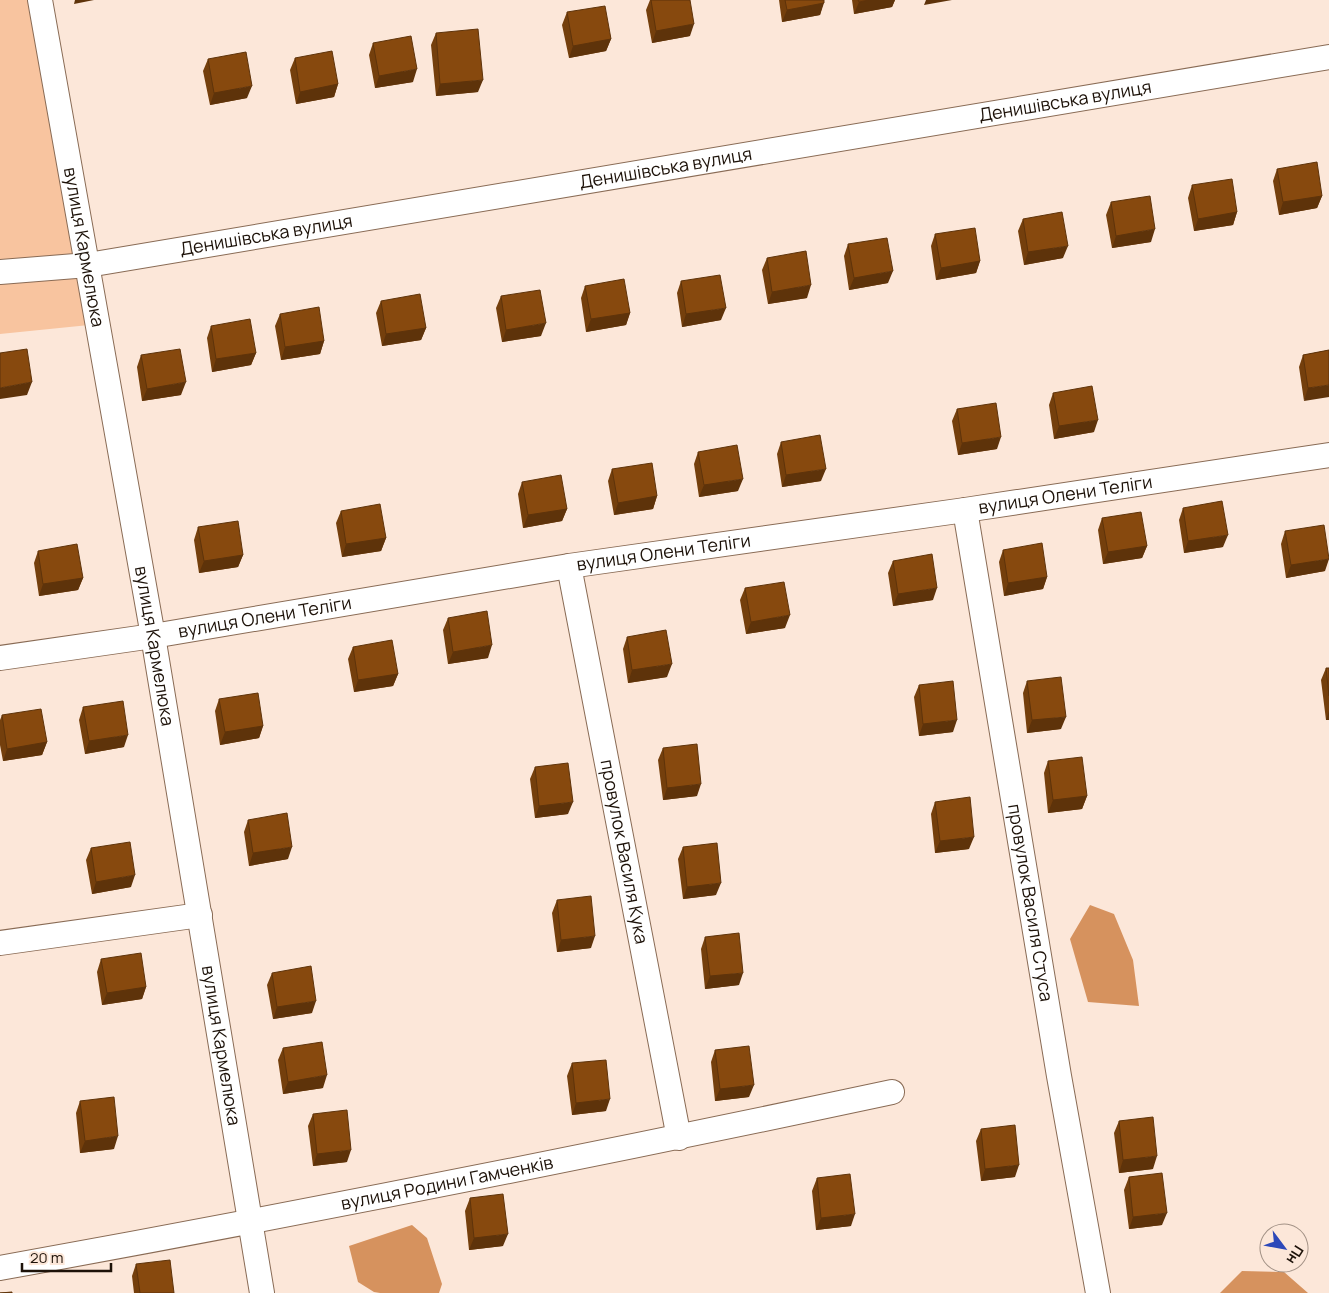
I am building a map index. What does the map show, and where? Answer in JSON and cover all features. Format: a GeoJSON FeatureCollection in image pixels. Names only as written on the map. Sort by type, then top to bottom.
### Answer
{"type":"FeatureCollection","features":[{"type":"Feature","properties":{"kind":"street","name":"вулиця Кармелюка"},"geometry":{"type":"LineString","coordinates":[[40,0],[153,636],[262,1293]]}},
{"type":"Feature","properties":{"kind":"street","name":"Денишівська вулиця"},"geometry":{"type":"LineString","coordinates":[[0,272],[88,265],[1329,57]]}},
{"type":"Feature","properties":{"kind":"street","name":"вулиця Олени Теліги"},"geometry":{"type":"LineString","coordinates":[[0,658],[153,636],[569,566],[965,510],[1329,455]]}},
{"type":"Feature","properties":{"kind":"street","name":"провулок Василя Стуса"},"geometry":{"type":"LineString","coordinates":[[965,510],[1059,1076],[1098,1293]]}},
{"type":"Feature","properties":{"kind":"street","name":"провулок Василя Кука"},"geometry":{"type":"LineString","coordinates":[[569,566],[678,1138]]}},
{"type":"Feature","properties":{"kind":"street"},"geometry":{"type":"LineString","coordinates":[[0,942],[200,915]]}},
{"type":"Feature","properties":{"kind":"street","name":"вулиця Родини Гамченків"},"geometry":{"type":"LineString","coordinates":[[0,1268],[251,1222],[678,1138],[892,1092]]}},
{"type":"Feature","properties":{"kind":"shaded area"},"geometry":{"type":"Polygon","coordinates":[[[0,0],[44,0],[99,324],[0,334],[0,0]]]}},
{"type":"Feature","properties":{"kind":"shaded area"},"geometry":{"type":"Polygon","coordinates":[[[1090,905],[1114,914],[1133,960],[1139,1006],[1088,1002],[1070,939],[1090,905]]]}},
{"type":"Feature","properties":{"kind":"shaded area"},"geometry":{"type":"Polygon","coordinates":[[[412,1225],[427,1238],[442,1284],[439,1293],[380,1293],[374,1292],[358,1282],[349,1246],[412,1225]]]}},
{"type":"Feature","properties":{"kind":"shaded area"},"geometry":{"type":"Polygon","coordinates":[[[1242,1271],[1285,1273],[1308,1293],[1220,1293],[1242,1271]]]}},
{"type":"Feature","properties":{"kind":"building"},"geometry":{"type":"Polygon","coordinates":[[[651,0],[690,0],[694,24],[656,31],[651,0]]]}},
{"type":"Feature","properties":{"kind":"building"},"geometry":{"type":"Polygon","coordinates":[[[785,0],[824,0],[824,3],[787,10],[785,0]]]}},
{"type":"Feature","properties":{"kind":"building"},"geometry":{"type":"Polygon","coordinates":[[[605,6],[611,39],[573,46],[567,12],[605,6]]]}},
{"type":"Feature","properties":{"kind":"building"},"geometry":{"type":"Polygon","coordinates":[[[478,29],[483,80],[440,84],[436,33],[478,29]]]}},
{"type":"Feature","properties":{"kind":"building"},"geometry":{"type":"Polygon","coordinates":[[[411,36],[417,69],[379,76],[373,43],[411,36]]]}},
{"type":"Feature","properties":{"kind":"building"},"geometry":{"type":"Polygon","coordinates":[[[332,51],[338,84],[300,92],[295,58],[332,51]]]}},
{"type":"Feature","properties":{"kind":"building"},"geometry":{"type":"Polygon","coordinates":[[[246,52],[252,86],[214,93],[208,59],[246,52]]]}},
{"type":"Feature","properties":{"kind":"building"},"geometry":{"type":"Polygon","coordinates":[[[1317,162],[1322,196],[1283,202],[1277,169],[1317,162]]]}},
{"type":"Feature","properties":{"kind":"building"},"geometry":{"type":"Polygon","coordinates":[[[1232,179],[1237,212],[1198,219],[1192,185],[1232,179]]]}},
{"type":"Feature","properties":{"kind":"building"},"geometry":{"type":"Polygon","coordinates":[[[1150,196],[1155,229],[1116,236],[1111,202],[1150,196]]]}},
{"type":"Feature","properties":{"kind":"building"},"geometry":{"type":"Polygon","coordinates":[[[1062,212],[1068,246],[1028,252],[1023,219],[1062,212]]]}},
{"type":"Feature","properties":{"kind":"building"},"geometry":{"type":"Polygon","coordinates":[[[975,228],[980,261],[941,268],[935,234],[975,228]]]}},
{"type":"Feature","properties":{"kind":"building"},"geometry":{"type":"Polygon","coordinates":[[[887,238],[893,271],[854,278],[848,244],[887,238]]]}},
{"type":"Feature","properties":{"kind":"building"},"geometry":{"type":"Polygon","coordinates":[[[806,251],[811,285],[772,292],[767,258],[806,251]]]}},
{"type":"Feature","properties":{"kind":"building"},"geometry":{"type":"Polygon","coordinates":[[[720,275],[726,308],[686,314],[681,281],[720,275]]]}},
{"type":"Feature","properties":{"kind":"building"},"geometry":{"type":"Polygon","coordinates":[[[624,279],[630,313],[591,319],[585,286],[624,279]]]}},
{"type":"Feature","properties":{"kind":"building"},"geometry":{"type":"Polygon","coordinates":[[[540,290],[546,323],[506,330],[501,296],[540,290]]]}},
{"type":"Feature","properties":{"kind":"building"},"geometry":{"type":"Polygon","coordinates":[[[420,294],[426,328],[386,334],[381,301],[420,294]]]}},
{"type":"Feature","properties":{"kind":"building"},"geometry":{"type":"Polygon","coordinates":[[[319,307],[324,341],[285,347],[280,314],[319,307]]]}},
{"type":"Feature","properties":{"kind":"building"},"geometry":{"type":"Polygon","coordinates":[[[250,319],[256,353],[216,359],[211,326],[250,319]]]}},
{"type":"Feature","properties":{"kind":"building"},"geometry":{"type":"Polygon","coordinates":[[[27,349],[32,382],[0,388],[0,353],[27,349]]]}},
{"type":"Feature","properties":{"kind":"building"},"geometry":{"type":"Polygon","coordinates":[[[180,349],[186,382],[147,389],[141,355],[180,349]]]}},
{"type":"Feature","properties":{"kind":"building"},"geometry":{"type":"Polygon","coordinates":[[[1329,350],[1329,385],[1308,388],[1303,355],[1329,350]]]}},
{"type":"Feature","properties":{"kind":"building"},"geometry":{"type":"Polygon","coordinates":[[[1092,386],[1098,420],[1059,426],[1053,393],[1092,386]]]}},
{"type":"Feature","properties":{"kind":"building"},"geometry":{"type":"Polygon","coordinates":[[[996,403],[1001,437],[962,443],[957,409],[996,403]]]}},
{"type":"Feature","properties":{"kind":"building"},"geometry":{"type":"Polygon","coordinates":[[[820,435],[826,469],[786,475],[781,442],[820,435]]]}},
{"type":"Feature","properties":{"kind":"building"},"geometry":{"type":"Polygon","coordinates":[[[737,445],[743,479],[704,485],[698,452],[737,445]]]}},
{"type":"Feature","properties":{"kind":"building"},"geometry":{"type":"Polygon","coordinates":[[[652,463],[657,496],[618,503],[612,469],[652,463]]]}},
{"type":"Feature","properties":{"kind":"building"},"geometry":{"type":"Polygon","coordinates":[[[561,475],[567,509],[528,515],[522,482],[561,475]]]}},
{"type":"Feature","properties":{"kind":"building"},"geometry":{"type":"Polygon","coordinates":[[[1222,501],[1228,535],[1188,541],[1183,508],[1222,501]]]}},
{"type":"Feature","properties":{"kind":"building"},"geometry":{"type":"Polygon","coordinates":[[[380,504],[386,538],[346,544],[341,511],[380,504]]]}},
{"type":"Feature","properties":{"kind":"building"},"geometry":{"type":"Polygon","coordinates":[[[1141,512],[1147,546],[1108,552],[1102,518],[1141,512]]]}},
{"type":"Feature","properties":{"kind":"building"},"geometry":{"type":"Polygon","coordinates":[[[238,521],[243,555],[204,561],[198,527],[238,521]]]}},
{"type":"Feature","properties":{"kind":"building"},"geometry":{"type":"Polygon","coordinates":[[[1324,525],[1329,559],[1291,565],[1285,531],[1324,525]]]}},
{"type":"Feature","properties":{"kind":"building"},"geometry":{"type":"Polygon","coordinates":[[[1042,543],[1047,577],[1008,583],[1003,550],[1042,543]]]}},
{"type":"Feature","properties":{"kind":"building"},"geometry":{"type":"Polygon","coordinates":[[[77,544],[83,578],[43,584],[38,551],[77,544]]]}},
{"type":"Feature","properties":{"kind":"building"},"geometry":{"type":"Polygon","coordinates":[[[932,554],[937,588],[898,594],[893,561],[932,554]]]}},
{"type":"Feature","properties":{"kind":"building"},"geometry":{"type":"Polygon","coordinates":[[[784,582],[790,615],[751,622],[745,588],[784,582]]]}},
{"type":"Feature","properties":{"kind":"building"},"geometry":{"type":"Polygon","coordinates":[[[487,611],[492,645],[453,652],[448,618],[487,611]]]}},
{"type":"Feature","properties":{"kind":"building"},"geometry":{"type":"Polygon","coordinates":[[[666,630],[672,664],[632,670],[627,637],[666,630]]]}},
{"type":"Feature","properties":{"kind":"building"},"geometry":{"type":"Polygon","coordinates":[[[392,640],[398,674],[358,680],[353,647],[392,640]]]}},
{"type":"Feature","properties":{"kind":"building"},"geometry":{"type":"Polygon","coordinates":[[[1326,668],[1329,668],[1329,696],[1326,668]]]}},
{"type":"Feature","properties":{"kind":"building"},"geometry":{"type":"Polygon","coordinates":[[[1061,677],[1066,717],[1032,720],[1027,681],[1061,677]]]}},
{"type":"Feature","properties":{"kind":"building"},"geometry":{"type":"Polygon","coordinates":[[[953,681],[957,720],[923,724],[919,685],[953,681]]]}},
{"type":"Feature","properties":{"kind":"building"},"geometry":{"type":"Polygon","coordinates":[[[258,693],[263,726],[225,732],[219,699],[258,693]]]}},
{"type":"Feature","properties":{"kind":"building"},"geometry":{"type":"Polygon","coordinates":[[[123,701],[128,735],[89,741],[83,707],[123,701]]]}},
{"type":"Feature","properties":{"kind":"building"},"geometry":{"type":"Polygon","coordinates":[[[41,709],[47,742],[7,749],[2,715],[41,709]]]}},
{"type":"Feature","properties":{"kind":"building"},"geometry":{"type":"Polygon","coordinates":[[[697,744],[701,784],[667,788],[663,748],[697,744]]]}},
{"type":"Feature","properties":{"kind":"building"},"geometry":{"type":"Polygon","coordinates":[[[1082,757],[1087,796],[1053,800],[1048,761],[1082,757]]]}},
{"type":"Feature","properties":{"kind":"building"},"geometry":{"type":"Polygon","coordinates":[[[568,763],[573,802],[539,806],[535,767],[568,763]]]}},
{"type":"Feature","properties":{"kind":"building"},"geometry":{"type":"Polygon","coordinates":[[[970,797],[974,837],[940,841],[935,802],[970,797]]]}},
{"type":"Feature","properties":{"kind":"building"},"geometry":{"type":"Polygon","coordinates":[[[287,813],[292,847],[253,853],[248,820],[287,813]]]}},
{"type":"Feature","properties":{"kind":"building"},"geometry":{"type":"Polygon","coordinates":[[[130,842],[135,875],[96,882],[91,848],[130,842]]]}},
{"type":"Feature","properties":{"kind":"building"},"geometry":{"type":"Polygon","coordinates":[[[717,843],[721,883],[687,887],[683,847],[717,843]]]}},
{"type":"Feature","properties":{"kind":"building"},"geometry":{"type":"Polygon","coordinates":[[[591,896],[595,936],[561,940],[557,900],[591,896]]]}},
{"type":"Feature","properties":{"kind":"building"},"geometry":{"type":"Polygon","coordinates":[[[739,933],[743,973],[710,976],[705,937],[739,933]]]}},
{"type":"Feature","properties":{"kind":"building"},"geometry":{"type":"Polygon","coordinates":[[[141,953],[146,987],[107,993],[101,959],[141,953]]]}},
{"type":"Feature","properties":{"kind":"building"},"geometry":{"type":"Polygon","coordinates":[[[311,966],[316,1001],[277,1007],[272,973],[311,966]]]}},
{"type":"Feature","properties":{"kind":"building"},"geometry":{"type":"Polygon","coordinates":[[[322,1042],[327,1075],[288,1082],[283,1048],[322,1042]]]}},
{"type":"Feature","properties":{"kind":"building"},"geometry":{"type":"Polygon","coordinates":[[[749,1046],[754,1085],[720,1089],[715,1050],[749,1046]]]}},
{"type":"Feature","properties":{"kind":"building"},"geometry":{"type":"Polygon","coordinates":[[[606,1060],[610,1099],[576,1103],[572,1063],[606,1060]]]}},
{"type":"Feature","properties":{"kind":"building"},"geometry":{"type":"Polygon","coordinates":[[[114,1097],[118,1136],[85,1141],[80,1101],[114,1097]]]}},
{"type":"Feature","properties":{"kind":"building"},"geometry":{"type":"Polygon","coordinates":[[[347,1110],[351,1150],[317,1154],[313,1114],[347,1110]]]}},
{"type":"Feature","properties":{"kind":"building"},"geometry":{"type":"Polygon","coordinates":[[[1153,1117],[1157,1156],[1123,1160],[1119,1121],[1153,1117]]]}},
{"type":"Feature","properties":{"kind":"building"},"geometry":{"type":"Polygon","coordinates":[[[1015,1125],[1019,1165],[985,1169],[981,1129],[1015,1125]]]}},
{"type":"Feature","properties":{"kind":"building"},"geometry":{"type":"Polygon","coordinates":[[[1162,1173],[1167,1213],[1133,1217],[1129,1177],[1162,1173]]]}},
{"type":"Feature","properties":{"kind":"building"},"geometry":{"type":"Polygon","coordinates":[[[850,1174],[855,1214],[821,1218],[817,1178],[850,1174]]]}},
{"type":"Feature","properties":{"kind":"building"},"geometry":{"type":"Polygon","coordinates":[[[503,1194],[508,1234],[474,1238],[470,1198],[503,1194]]]}},
{"type":"Feature","properties":{"kind":"building"},"geometry":{"type":"Polygon","coordinates":[[[170,1260],[174,1293],[140,1293],[136,1264],[170,1260]]]}}]}
